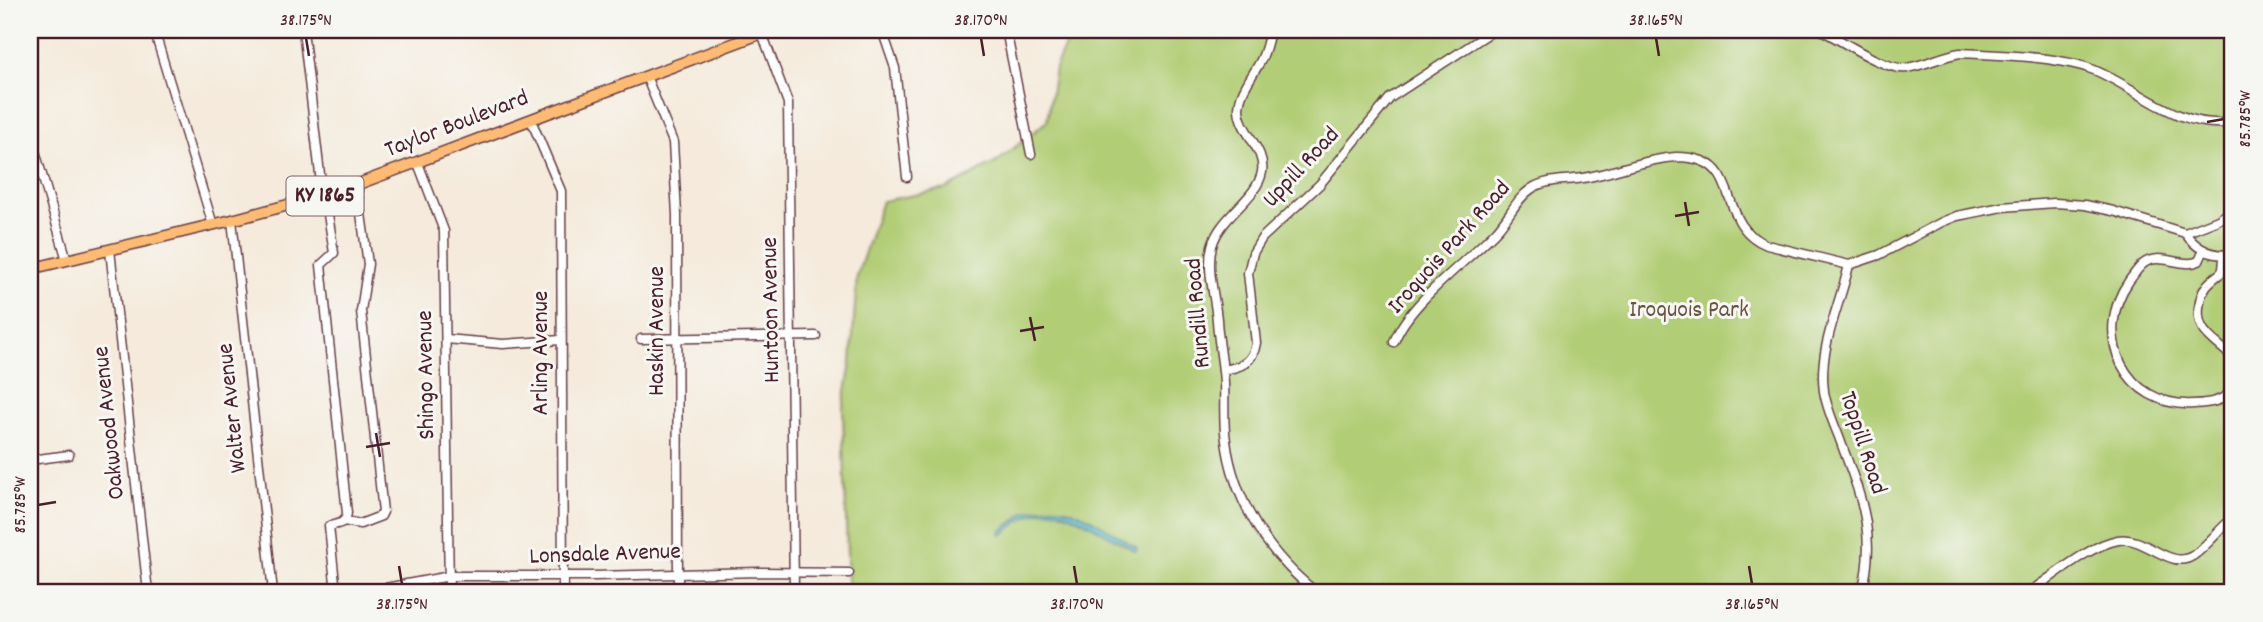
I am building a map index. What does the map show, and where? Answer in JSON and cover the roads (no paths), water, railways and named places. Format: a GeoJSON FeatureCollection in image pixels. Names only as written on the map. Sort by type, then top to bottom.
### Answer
{"type":"FeatureCollection","features":[{"type":"Feature","properties":{"kind":"main road","name":"Taylor Boulevard"},"geometry":{"type":"LineString","coordinates":[[30,270],[324,196],[766,31]]}},
{"type":"Feature","properties":{"kind":"street"},"geometry":{"type":"LineString","coordinates":[[154,30],[213,225]]}},
{"type":"Feature","properties":{"kind":"street"},"geometry":{"type":"LineString","coordinates":[[303,30],[321,183],[334,253],[321,265],[347,513],[344,521]]}},
{"type":"Feature","properties":{"kind":"street"},"geometry":{"type":"LineString","coordinates":[[882,30],[895,68],[907,177]]}},
{"type":"Feature","properties":{"kind":"street"},"geometry":{"type":"LineString","coordinates":[[1006,30],[1031,154]]}},
{"type":"Feature","properties":{"kind":"street","name":"Rundill Road"},"geometry":{"type":"LineString","coordinates":[[1270,30],[1266,48],[1242,93],[1239,106],[1241,120],[1260,158],[1262,171],[1257,186],[1219,230],[1210,254],[1223,370],[1226,445],[1237,486],[1249,513],[1271,548],[1297,577],[1316,592]]}},
{"type":"Feature","properties":{"kind":"street","name":"Uppill Road"},"geometry":{"type":"LineString","coordinates":[[1223,370],[1245,365],[1255,348],[1248,273],[1253,253],[1262,238],[1320,184],[1390,98],[1494,30]]}},
{"type":"Feature","properties":{"kind":"street"},"geometry":{"type":"LineString","coordinates":[[1821,30],[1887,65],[1901,68],[1960,53],[2073,63],[2094,70],[2187,119],[2215,124],[2233,122]]}},
{"type":"Feature","properties":{"kind":"street","name":"Huntoon Avenue"},"geometry":{"type":"LineString","coordinates":[[766,31],[788,103],[794,592]]}},
{"type":"Feature","properties":{"kind":"street","name":"Haskin Avenue"},"geometry":{"type":"LineString","coordinates":[[646,76],[674,146],[677,215],[678,592]]}},
{"type":"Feature","properties":{"kind":"street","name":"Arling Avenue"},"geometry":{"type":"LineString","coordinates":[[531,120],[561,191],[563,592]]}},
{"type":"Feature","properties":{"kind":"street"},"geometry":{"type":"LineString","coordinates":[[30,134],[67,260]]}},
{"type":"Feature","properties":{"kind":"street","name":"Iroquois Park Road"},"geometry":{"type":"LineString","coordinates":[[1394,342],[1407,317],[1498,229],[1530,189],[1540,184],[1583,178],[1655,160],[1676,157],[1699,160],[1712,166],[1718,173],[1741,226],[1755,239],[1767,245],[1849,265]]}},
{"type":"Feature","properties":{"kind":"street","name":"Shingo Avenue"},"geometry":{"type":"LineString","coordinates":[[418,163],[444,231],[449,592]]}},
{"type":"Feature","properties":{"kind":"street"},"geometry":{"type":"LineString","coordinates":[[336,592],[329,526],[344,521],[360,524],[381,516],[383,512],[361,311],[368,264],[357,185]]}},
{"type":"Feature","properties":{"kind":"street"},"geometry":{"type":"LineString","coordinates":[[1849,265],[1879,255],[1942,222],[1979,210],[2055,203],[2085,205],[2185,233],[2218,220],[2233,210]]}},
{"type":"Feature","properties":{"kind":"street","name":"Walter Avenue"},"geometry":{"type":"LineString","coordinates":[[232,220],[273,592]]}},
{"type":"Feature","properties":{"kind":"street"},"geometry":{"type":"LineString","coordinates":[[2185,233],[2192,243],[2204,250],[2215,255],[2229,255],[2223,271],[2218,278],[2211,280],[2201,295],[2197,314],[2199,326],[2233,358]]}},
{"type":"Feature","properties":{"kind":"street","name":"Oakwood Avenue"},"geometry":{"type":"LineString","coordinates":[[110,250],[148,592]]}},
{"type":"Feature","properties":{"kind":"street"},"geometry":{"type":"LineString","coordinates":[[2204,250],[2199,261],[2192,264],[2160,259],[2144,263],[2121,293],[2115,309],[2113,326],[2117,352],[2129,377],[2140,389],[2167,402],[2185,404],[2220,401],[2233,391]]}},
{"type":"Feature","properties":{"kind":"street","name":"Toppill Road"},"geometry":{"type":"LineString","coordinates":[[1849,265],[1833,322],[1823,378],[1825,399],[1866,516],[1869,553],[1862,592]]}},
{"type":"Feature","properties":{"kind":"street"},"geometry":{"type":"LineString","coordinates":[[641,339],[816,337]]}},
{"type":"Feature","properties":{"kind":"street"},"geometry":{"type":"LineString","coordinates":[[446,339],[503,344],[561,340]]}},
{"type":"Feature","properties":{"kind":"street"},"geometry":{"type":"LineString","coordinates":[[30,460],[69,455]]}},
{"type":"Feature","properties":{"kind":"street"},"geometry":{"type":"LineString","coordinates":[[2029,592],[2086,555],[2116,540],[2141,542],[2172,558],[2189,557],[2233,518]]}},
{"type":"Feature","properties":{"kind":"street","name":"Lonsdale Avenue"},"geometry":{"type":"LineString","coordinates":[[364,592],[450,576],[678,572],[849,573]]}},
{"type":"Feature","properties":{"kind":"water"},"geometry":{"type":"Polygon","coordinates":[[[1049,507],[1072,510],[1083,515],[1137,549],[1135,551],[1082,520],[1058,512],[1037,513],[1026,517],[1002,535],[1000,532],[1026,512],[1049,507]]]}},
{"type":"Feature","properties":{"kind":"park label","name":"Iroquois Park"},"geometry":{"type":"Point","coordinates":[1689,311]}}]}
